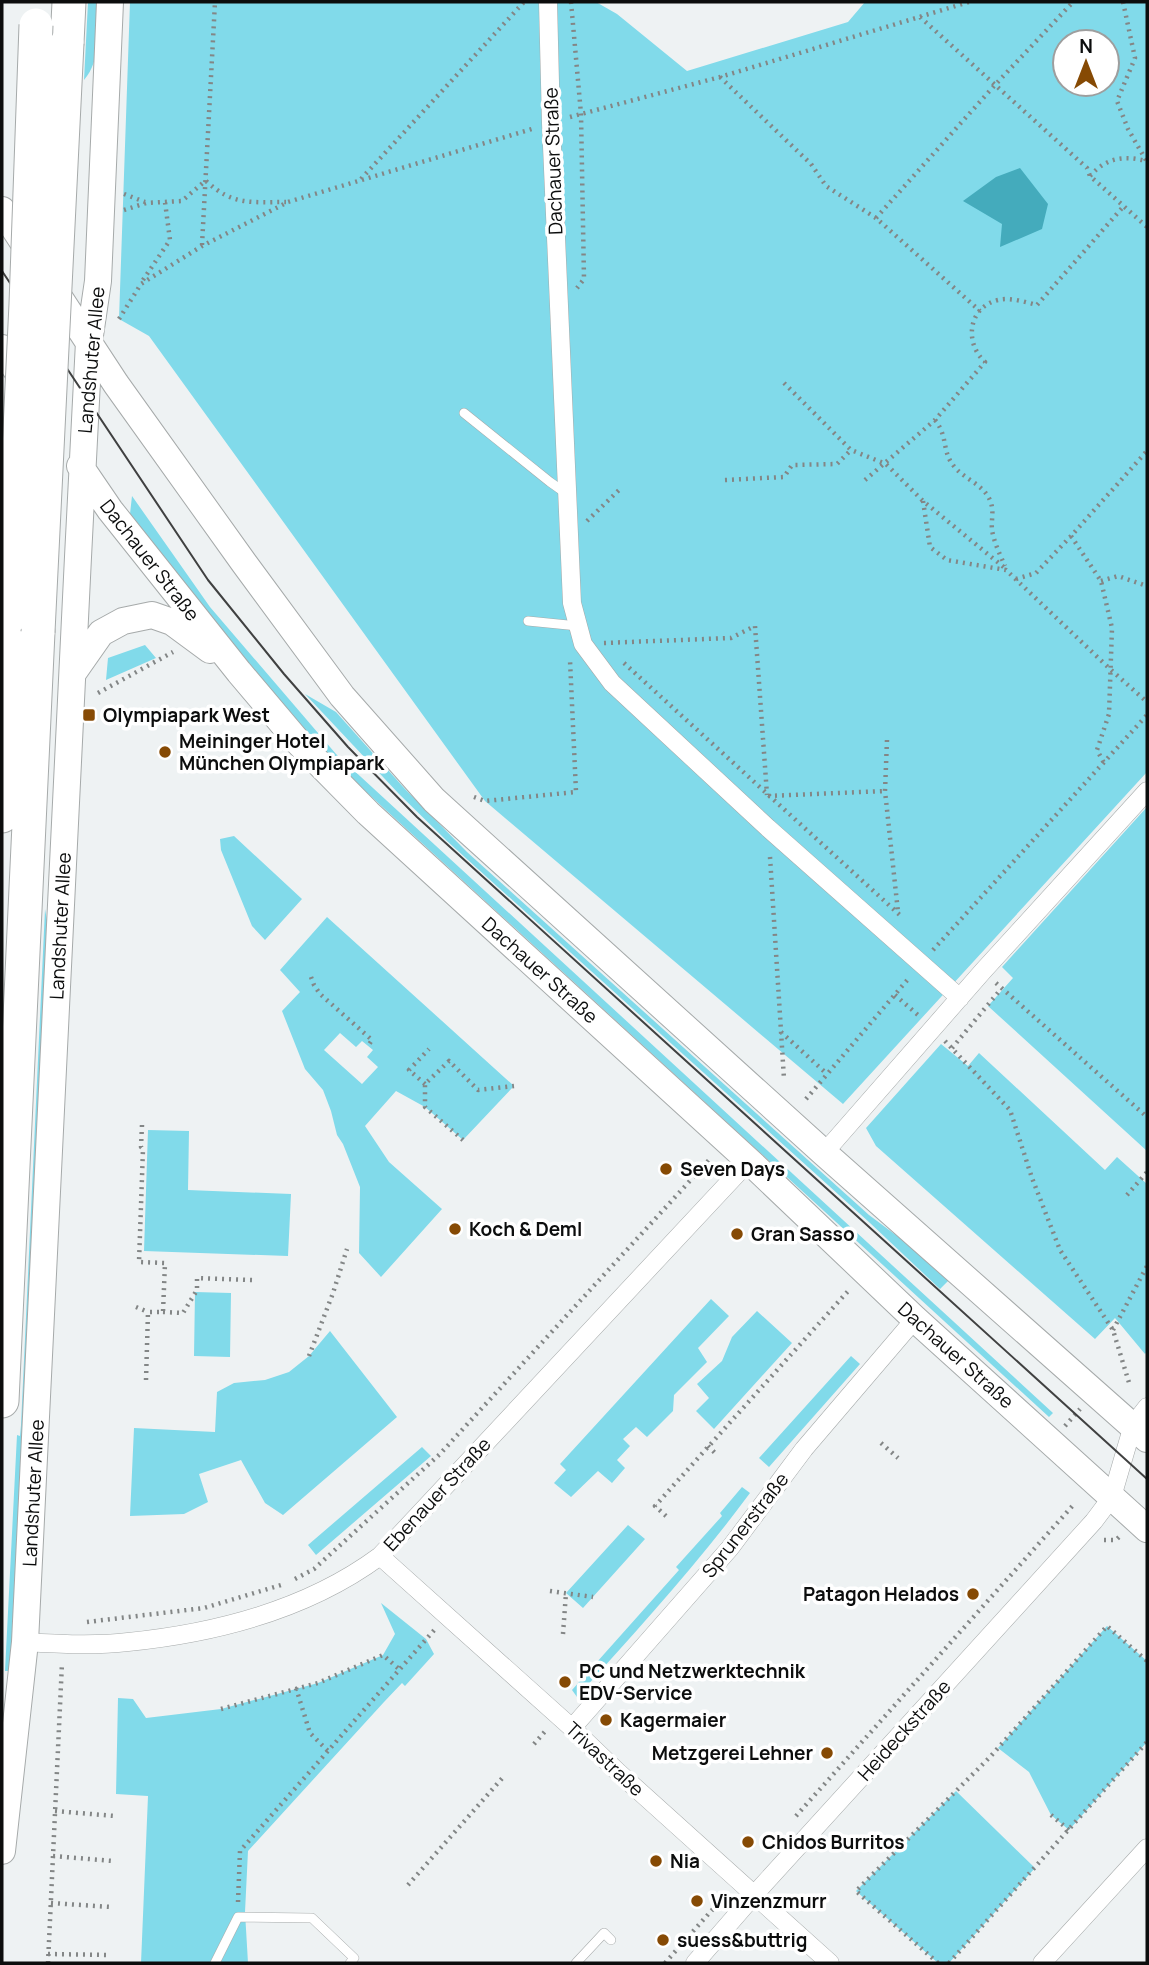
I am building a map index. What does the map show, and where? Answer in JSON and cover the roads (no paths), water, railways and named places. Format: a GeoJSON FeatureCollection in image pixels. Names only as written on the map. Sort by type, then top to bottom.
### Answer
{"type":"FeatureCollection","features":[{"type":"Feature","properties":{"kind":"highway","name":"Landshuter Allee"},"geometry":{"type":"LineString","coordinates":[[2,817],[25,624],[69,2]]}},
{"type":"Feature","properties":{"kind":"highway","name":"Landshuter Allee"},"geometry":{"type":"LineString","coordinates":[[2,1401],[25,624],[26,304],[36,13]]}},
{"type":"Feature","properties":{"kind":"main road","name":"Landshuter Allee"},"geometry":{"type":"LineString","coordinates":[[2,1851],[25,1642],[89,342],[98,281],[110,2]]}},
{"type":"Feature","properties":{"kind":"main road"},"geometry":{"type":"LineString","coordinates":[[2,210],[123,394],[342,696],[434,800],[824,1153],[1095,1392],[1142,1423]]}},
{"type":"Feature","properties":{"kind":"main road"},"geometry":{"type":"LineString","coordinates":[[2,330],[89,342]]}},
{"type":"Feature","properties":{"kind":"main road","name":"Dachauer Straße"},"geometry":{"type":"LineString","coordinates":[[2,348],[110,510],[299,744],[368,813],[749,1161],[915,1319],[1147,1529]]}},
{"type":"Feature","properties":{"kind":"main road"},"geometry":{"type":"LineString","coordinates":[[72,674],[101,632],[123,621],[152,615],[172,622],[239,672]]}},
{"type":"Feature","properties":{"kind":"street","name":"Dachauer Straße"},"geometry":{"type":"LineString","coordinates":[[548,2],[572,603],[583,644],[612,683],[768,828],[960,998]]}},
{"type":"Feature","properties":{"kind":"street"},"geometry":{"type":"LineString","coordinates":[[824,1153],[1147,791]]}},
{"type":"Feature","properties":{"kind":"street","name":"Ebenauer Straße"},"geometry":{"type":"LineString","coordinates":[[25,1642],[127,1642],[190,1633],[254,1619],[318,1594],[354,1575],[380,1556],[749,1161]]}},
{"type":"Feature","properties":{"kind":"street","name":"Sprunerstraße"},"geometry":{"type":"LineString","coordinates":[[572,1728],[730,1548],[804,1449],[915,1319]]}},
{"type":"Feature","properties":{"kind":"street"},"geometry":{"type":"LineString","coordinates":[[1112,1497],[1142,1423]]}},
{"type":"Feature","properties":{"kind":"street","name":"Heideckstraße"},"geometry":{"type":"LineString","coordinates":[[695,1963],[1094,1521],[1112,1497]]}},
{"type":"Feature","properties":{"kind":"street","name":"Trivastraße"},"geometry":{"type":"LineString","coordinates":[[380,1556],[830,1963]]}},
{"type":"Feature","properties":{"kind":"street"},"geometry":{"type":"LineString","coordinates":[[1042,1963],[1147,1847]]}},
{"type":"Feature","properties":{"kind":"lane"},"geometry":{"type":"LineString","coordinates":[[464,413],[567,494]]}},
{"type":"Feature","properties":{"kind":"lane"},"geometry":{"type":"LineString","coordinates":[[528,621],[578,626]]}},
{"type":"Feature","properties":{"kind":"lane"},"geometry":{"type":"LineString","coordinates":[[215,1963],[238,1917],[312,1917],[355,1961]]}},
{"type":"Feature","properties":{"kind":"lane"},"geometry":{"type":"LineString","coordinates":[[576,1963],[604,1933],[611,1940]]}},
{"type":"Feature","properties":{"kind":"tram line"},"geometry":{"type":"LineString","coordinates":[[2,271],[208,580],[284,674],[348,747],[417,817],[1147,1479]]}},
{"type":"Feature","properties":{"kind":"place","name":"Olympiapark West"},"geometry":{"type":"Point","coordinates":[89,715]}},
{"type":"Feature","properties":{"kind":"place","name":"Meininger Hotel München Olympiapark"},"geometry":{"type":"Point","coordinates":[165,752]}},
{"type":"Feature","properties":{"kind":"place","name":"Seven Days"},"geometry":{"type":"Point","coordinates":[666,1169]}},
{"type":"Feature","properties":{"kind":"place","name":"Koch & Deml"},"geometry":{"type":"Point","coordinates":[455,1229]}},
{"type":"Feature","properties":{"kind":"place","name":"Gran Sasso"},"geometry":{"type":"Point","coordinates":[737,1234]}},
{"type":"Feature","properties":{"kind":"place","name":"Patagon Helados"},"geometry":{"type":"Point","coordinates":[973,1594]}},
{"type":"Feature","properties":{"kind":"place","name":"PC und Netzwerktechnik EDV-Service"},"geometry":{"type":"Point","coordinates":[565,1682]}},
{"type":"Feature","properties":{"kind":"place","name":"Kagermaier"},"geometry":{"type":"Point","coordinates":[606,1720]}},
{"type":"Feature","properties":{"kind":"place","name":"Metzgerei Lehner"},"geometry":{"type":"Point","coordinates":[827,1753]}},
{"type":"Feature","properties":{"kind":"place","name":"Chidos Burritos"},"geometry":{"type":"Point","coordinates":[748,1842]}},
{"type":"Feature","properties":{"kind":"place","name":"Nia"},"geometry":{"type":"Point","coordinates":[656,1861]}},
{"type":"Feature","properties":{"kind":"place","name":"Vinzenzmurr"},"geometry":{"type":"Point","coordinates":[697,1901]}},
{"type":"Feature","properties":{"kind":"place","name":"suess&buttrig"},"geometry":{"type":"Point","coordinates":[663,1940]}}]}
